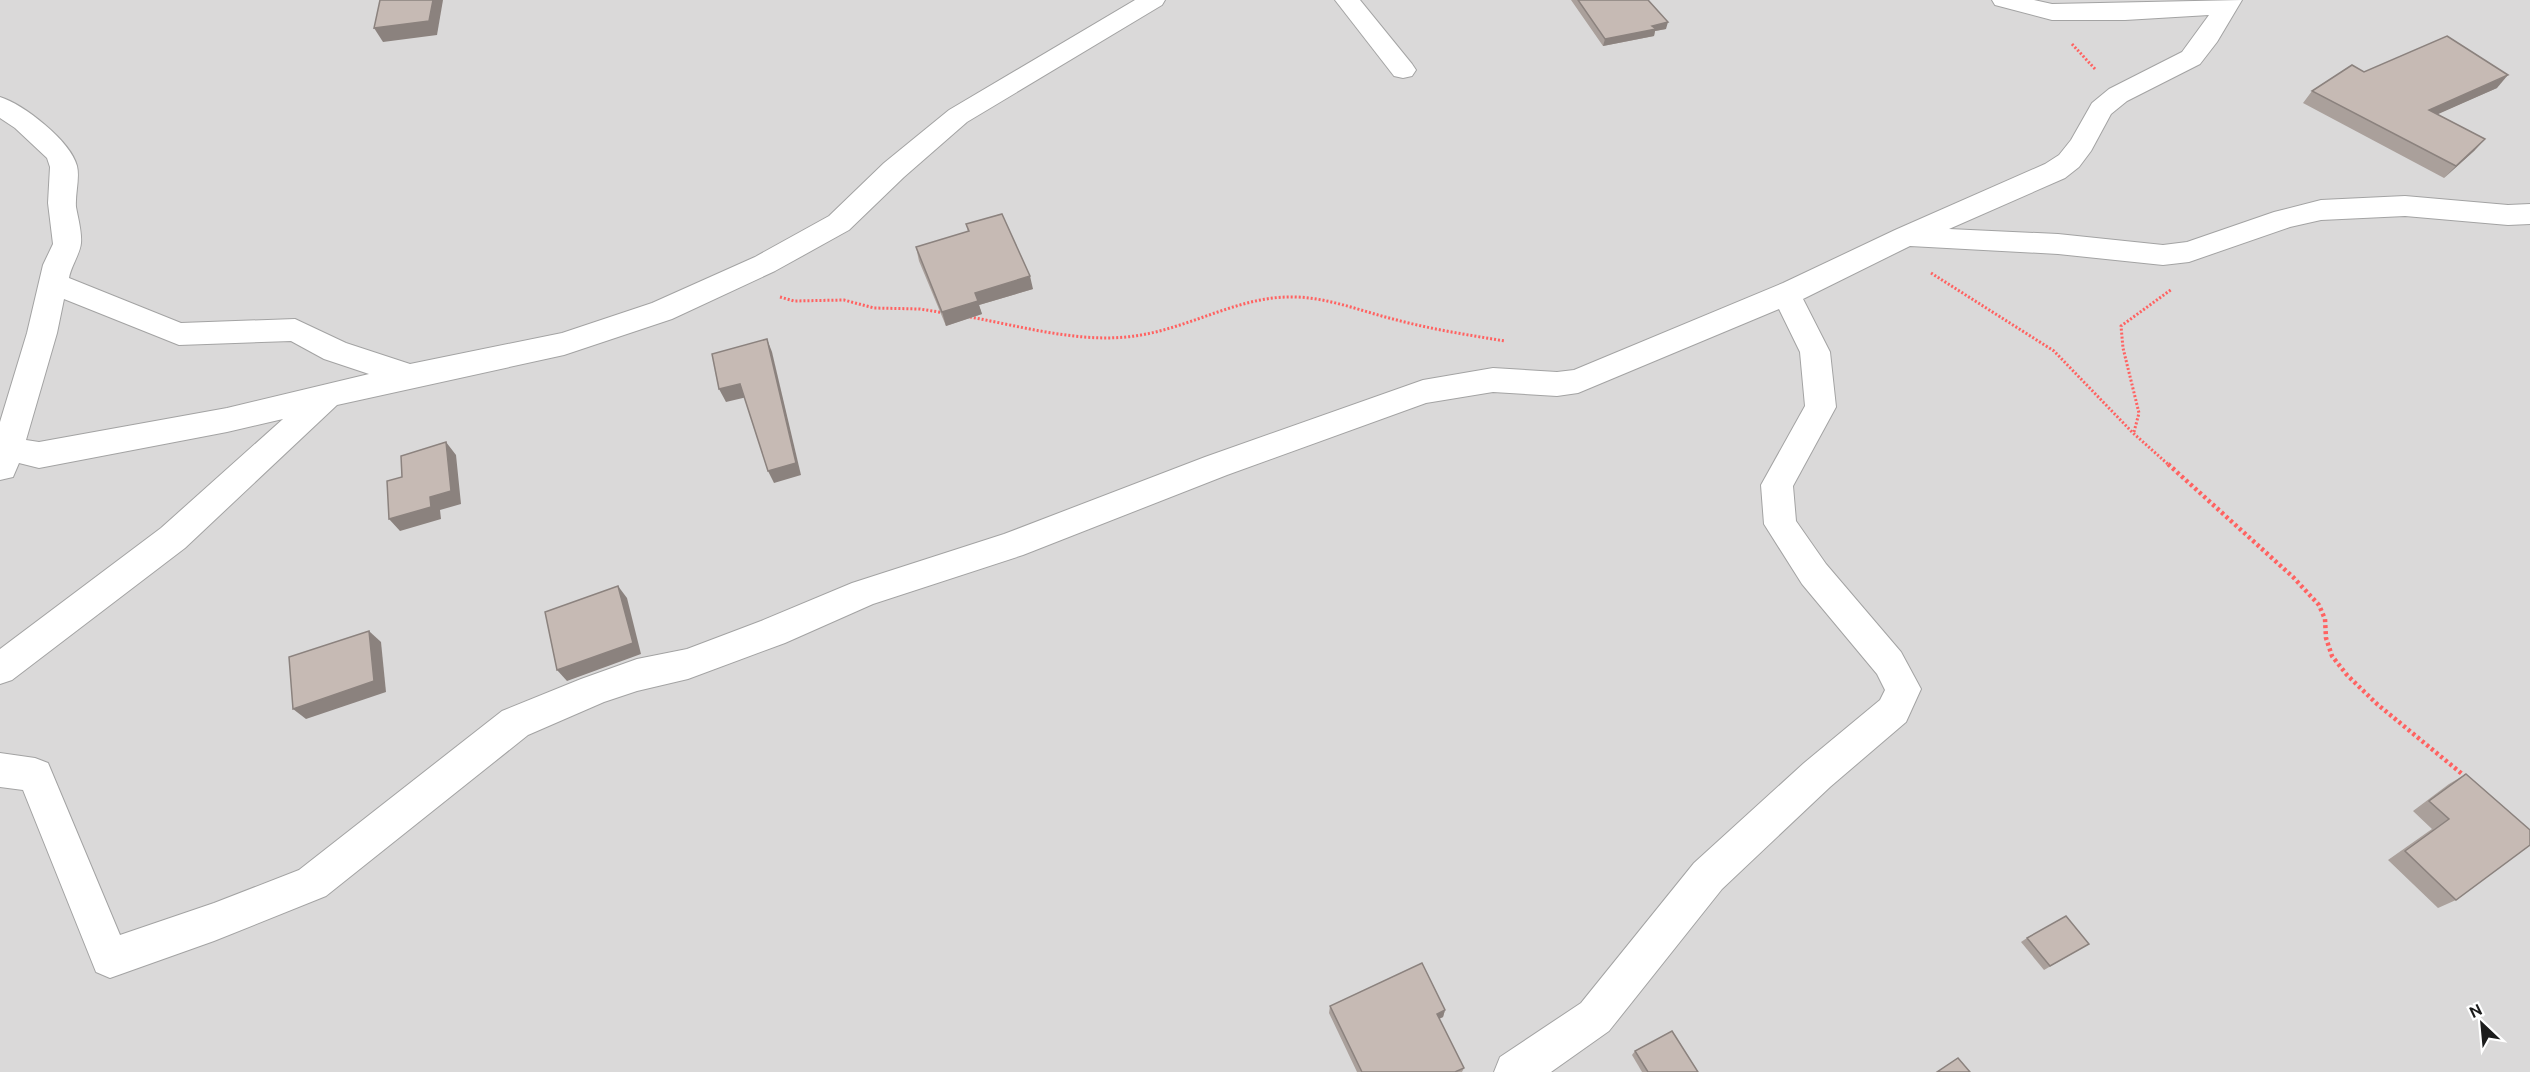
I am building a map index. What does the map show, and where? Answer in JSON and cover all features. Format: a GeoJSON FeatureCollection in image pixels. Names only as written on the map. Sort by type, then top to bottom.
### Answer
{"type":"FeatureCollection","features":[{"type":"Feature","properties":{"kind":"street"},"geometry":{"type":"LineString","coordinates":[[0,106],[24,122],[58,154],[64,167],[62,203],[67,244],[57,265],[42,333],[3,458],[39,455],[227,420],[410,376],[564,344],[662,311],[765,264],[839,223],[894,170],[958,116],[1154,0]]}},
{"type":"Feature","properties":{"kind":"street"},"geometry":{"type":"LineString","coordinates":[[1347,0],[1403,70]]}},
{"type":"Feature","properties":{"kind":"street"},"geometry":{"type":"LineString","coordinates":[[2004,0],[2059,12],[2125,12],[2228,3]]}},
{"type":"Feature","properties":{"kind":"street"},"geometry":{"type":"LineString","coordinates":[[0,770],[35,775],[110,958],[214,922],[312,884],[514,723],[594,690],[637,675],[688,664],[773,632],[864,593],[1011,545],[1375,407],[1423,392],[1493,380],[1557,384],[1578,381],[1786,294],[1897,241],[2055,171],[2082,145],[2101,109],[2118,95],[2191,58],[2208,36],[2228,3]]}},
{"type":"Feature","properties":{"kind":"street"},"geometry":{"type":"LineString","coordinates":[[1897,241],[2058,244],[2163,255],[2200,248],[2284,219],[2321,210],[2405,206],[2508,215],[2530,214]]}},
{"type":"Feature","properties":{"kind":"street"},"geometry":{"type":"LineString","coordinates":[[53,283],[179,334],[295,330],[336,351],[410,376]]}},
{"type":"Feature","properties":{"kind":"street"},"geometry":{"type":"LineString","coordinates":[[1515,1072],[1595,1017],[1708,876],[1817,775],[1893,711],[1903,689],[1889,663],[1814,574],[1780,524],[1777,485],[1821,407],[1815,352],[1786,294]]}},
{"type":"Feature","properties":{"kind":"street"},"geometry":{"type":"LineString","coordinates":[[0,669],[173,538],[329,396]]}},
{"type":"Feature","properties":{"kind":"path"},"geometry":{"type":"LineString","coordinates":[[2059,12],[2059,22],[2066,36],[2118,95]]}},
{"type":"Feature","properties":{"kind":"path"},"geometry":{"type":"LineString","coordinates":[[1897,241],[1990,311],[2043,343],[2133,433],[2293,577],[2319,605],[2325,619],[2326,638],[2332,656],[2347,675],[2377,704],[2469,779]]}},
{"type":"Feature","properties":{"kind":"path"},"geometry":{"type":"LineString","coordinates":[[2133,433],[2139,413],[2123,348],[2121,326],[2183,280],[2200,248]]}},
{"type":"Feature","properties":{"kind":"path"},"geometry":{"type":"LineString","coordinates":[[765,264],[760,282],[765,291],[794,301],[844,300],[874,308],[920,309],[954,314]]}},
{"type":"Feature","properties":{"kind":"path"},"geometry":{"type":"LineString","coordinates":[[965,316],[1111,339],[1142,335],[1257,301],[1283,297],[1315,298],[1445,332],[1514,343]]}},
{"type":"Feature","properties":{"kind":"shaded area"},"geometry":{"type":"Polygon","coordinates":[[[0,0],[2530,0],[2530,1072],[0,1072],[0,0]]]}},
{"type":"Feature","properties":{"kind":"building"},"geometry":{"type":"Polygon","coordinates":[[[380,0],[433,0],[429,21],[374,28],[380,0]]]}},
{"type":"Feature","properties":{"kind":"building"},"geometry":{"type":"Polygon","coordinates":[[[1578,0],[1648,0],[1668,22],[1652,26],[1656,29],[1605,39],[1578,0]]]}},
{"type":"Feature","properties":{"kind":"building"},"geometry":{"type":"Polygon","coordinates":[[[2447,36],[2508,75],[2429,110],[2485,139],[2456,166],[2312,91],[2352,65],[2364,72],[2447,36]]]}},
{"type":"Feature","properties":{"kind":"building"},"geometry":{"type":"Polygon","coordinates":[[[1002,214],[1030,276],[975,293],[978,301],[942,312],[916,247],[969,231],[966,224],[1002,214]]]}},
{"type":"Feature","properties":{"kind":"building"},"geometry":{"type":"Polygon","coordinates":[[[767,339],[796,463],[768,471],[740,384],[719,389],[712,354],[767,339]]]}},
{"type":"Feature","properties":{"kind":"building"},"geometry":{"type":"Polygon","coordinates":[[[446,442],[451,491],[430,497],[431,507],[389,519],[387,481],[402,477],[401,456],[446,442]]]}},
{"type":"Feature","properties":{"kind":"building"},"geometry":{"type":"Polygon","coordinates":[[[618,586],[633,643],[557,670],[545,612],[618,586]]]}},
{"type":"Feature","properties":{"kind":"building"},"geometry":{"type":"Polygon","coordinates":[[[369,631],[374,681],[293,709],[289,657],[369,631]]]}},
{"type":"Feature","properties":{"kind":"building"},"geometry":{"type":"Polygon","coordinates":[[[2466,774],[2530,830],[2530,845],[2456,900],[2405,851],[2449,819],[2429,801],[2466,774]]]}},
{"type":"Feature","properties":{"kind":"building"},"geometry":{"type":"Polygon","coordinates":[[[2066,916],[2089,944],[2050,966],[2027,938],[2066,916]]]}},
{"type":"Feature","properties":{"kind":"building"},"geometry":{"type":"Polygon","coordinates":[[[1422,963],[1445,1010],[1437,1014],[1464,1068],[1455,1072],[1362,1072],[1330,1006],[1422,963]]]}},
{"type":"Feature","properties":{"kind":"building"},"geometry":{"type":"Polygon","coordinates":[[[1672,1031],[1698,1072],[1648,1072],[1635,1051],[1672,1031]]]}},
{"type":"Feature","properties":{"kind":"building"},"geometry":{"type":"Polygon","coordinates":[[[1958,1058],[1970,1072],[1937,1072],[1958,1058]]]}}]}
